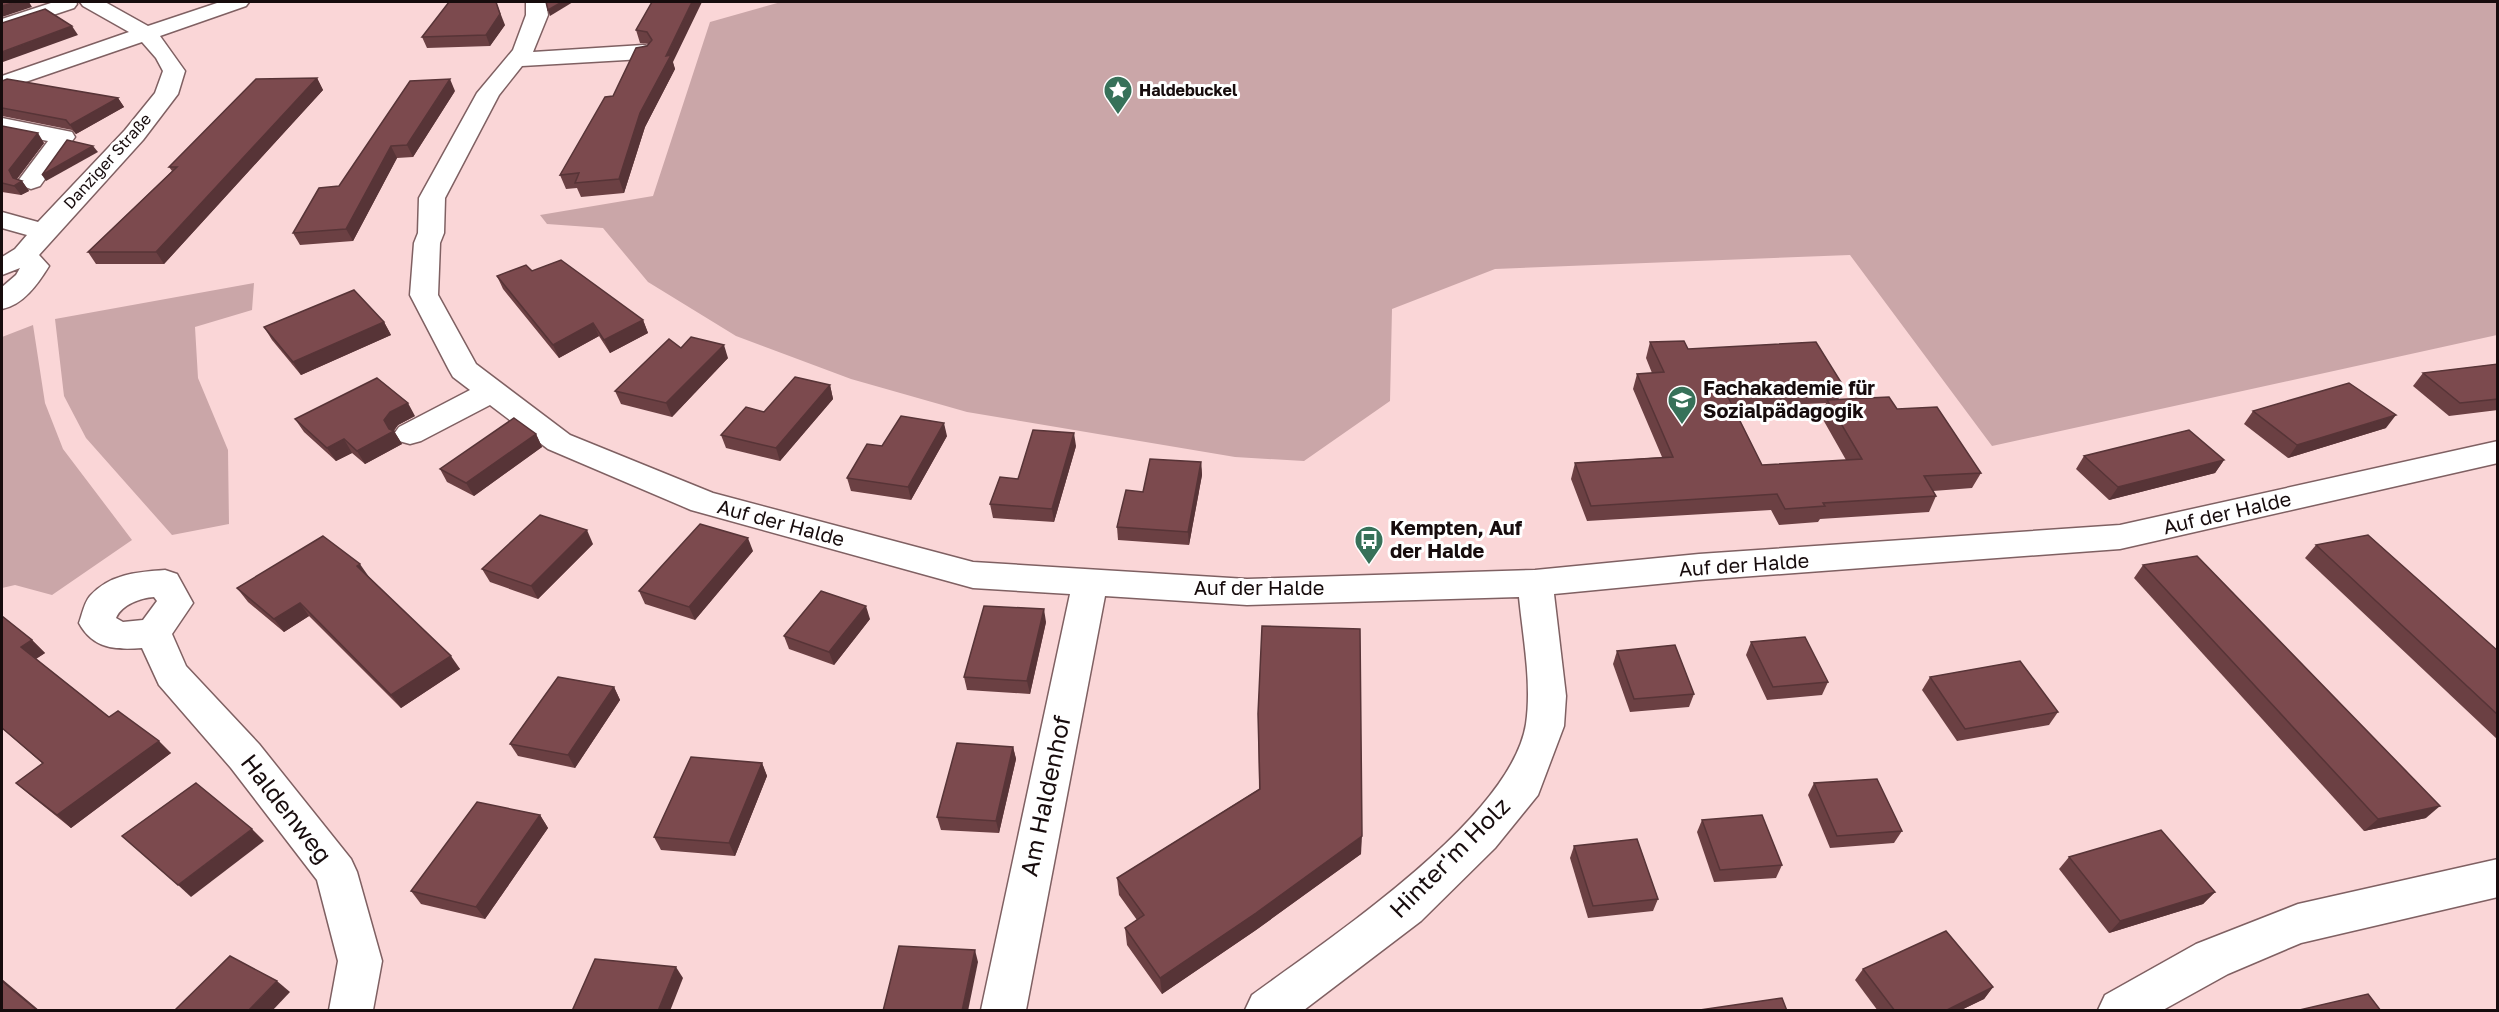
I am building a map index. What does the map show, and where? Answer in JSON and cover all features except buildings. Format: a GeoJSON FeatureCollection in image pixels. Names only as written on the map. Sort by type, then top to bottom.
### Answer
{"type":"FeatureCollection","features":[{"type":"Feature","properties":{"kind":"street"},"geometry":{"type":"LineString","coordinates":[[90,2],[148,33]]}},
{"type":"Feature","properties":{"kind":"street"},"geometry":{"type":"LineString","coordinates":[[2,82],[239,2]]}},
{"type":"Feature","properties":{"kind":"street","name":"Auf der Halde"},"geometry":{"type":"LineString","coordinates":[[536,2],[537,15],[523,51],[489,93],[432,198],[424,295],[464,370],[559,442],[703,502],[973,575],[1247,592],[1534,583],[1699,567],[2120,537],[2498,452]]}},
{"type":"Feature","properties":{"kind":"street"},"geometry":{"type":"LineString","coordinates":[[2,26],[67,4]]}},
{"type":"Feature","properties":{"kind":"street","name":"Danziger Straße"},"geometry":{"type":"LineString","coordinates":[[13,261],[134,135],[166,94],[174,71],[167,56],[148,33]]}},
{"type":"Feature","properties":{"kind":"street"},"geometry":{"type":"LineString","coordinates":[[516,60],[643,52]]}},
{"type":"Feature","properties":{"kind":"street"},"geometry":{"type":"LineString","coordinates":[[2,125],[63,137],[31,181]]}},
{"type":"Feature","properties":{"kind":"street"},"geometry":{"type":"LineString","coordinates":[[2,220],[44,231]]}},
{"type":"Feature","properties":{"kind":"street","name":"Danziger Straße"},"geometry":{"type":"LineString","coordinates":[[2,302],[27,280],[34,266],[13,261]]}},
{"type":"Feature","properties":{"kind":"street"},"geometry":{"type":"LineString","coordinates":[[410,434],[492,390]]}},
{"type":"Feature","properties":{"kind":"street","name":"Am Haldenhof"},"geometry":{"type":"LineString","coordinates":[[1003,1011],[1090,582]]}},
{"type":"Feature","properties":{"kind":"street","name":"Hinter'm Holz"},"geometry":{"type":"LineString","coordinates":[[1268,1011],[1406,907],[1481,835],[1524,783],[1545,726],[1547,696],[1534,583]]}},
{"type":"Feature","properties":{"kind":"street","name":"Haldenweg"},"geometry":{"type":"LineString","coordinates":[[153,633],[171,675],[245,756],[336,872],[360,961],[351,1011]]}},
{"type":"Feature","properties":{"kind":"street"},"geometry":{"type":"LineString","coordinates":[[2121,1011],[2212,959],[2298,924],[2498,878]]}},
{"type":"Feature","properties":{"kind":"shaded area"},"geometry":{"type":"Polygon","coordinates":[[[781,2],[2497,2],[2497,335],[1992,446],[1850,255],[1495,269],[1392,309],[1390,401],[1304,461],[1235,457],[967,412],[851,379],[736,336],[648,282],[603,228],[547,224],[540,215],[653,196],[710,22],[781,2]]]}},
{"type":"Feature","properties":{"kind":"shaded area"},"geometry":{"type":"Polygon","coordinates":[[[254,283],[252,310],[195,327],[198,378],[228,450],[229,524],[172,535],[86,438],[64,396],[55,319],[254,283]]]}},
{"type":"Feature","properties":{"kind":"shaded area"},"geometry":{"type":"Polygon","coordinates":[[[33,325],[45,403],[63,449],[132,540],[52,595],[15,585],[2,588],[2,337],[33,325]]]}},
{"type":"Feature","properties":{"kind":"place","name":"Haldebuckel"},"geometry":{"type":"Point","coordinates":[1118,116]}},
{"type":"Feature","properties":{"kind":"place","name":"Fachakademie für Sozialpädagogik"},"geometry":{"type":"Point","coordinates":[1682,426]}},
{"type":"Feature","properties":{"kind":"place","name":"Kempten, Auf der Halde"},"geometry":{"type":"Point","coordinates":[1369,566]}}]}
